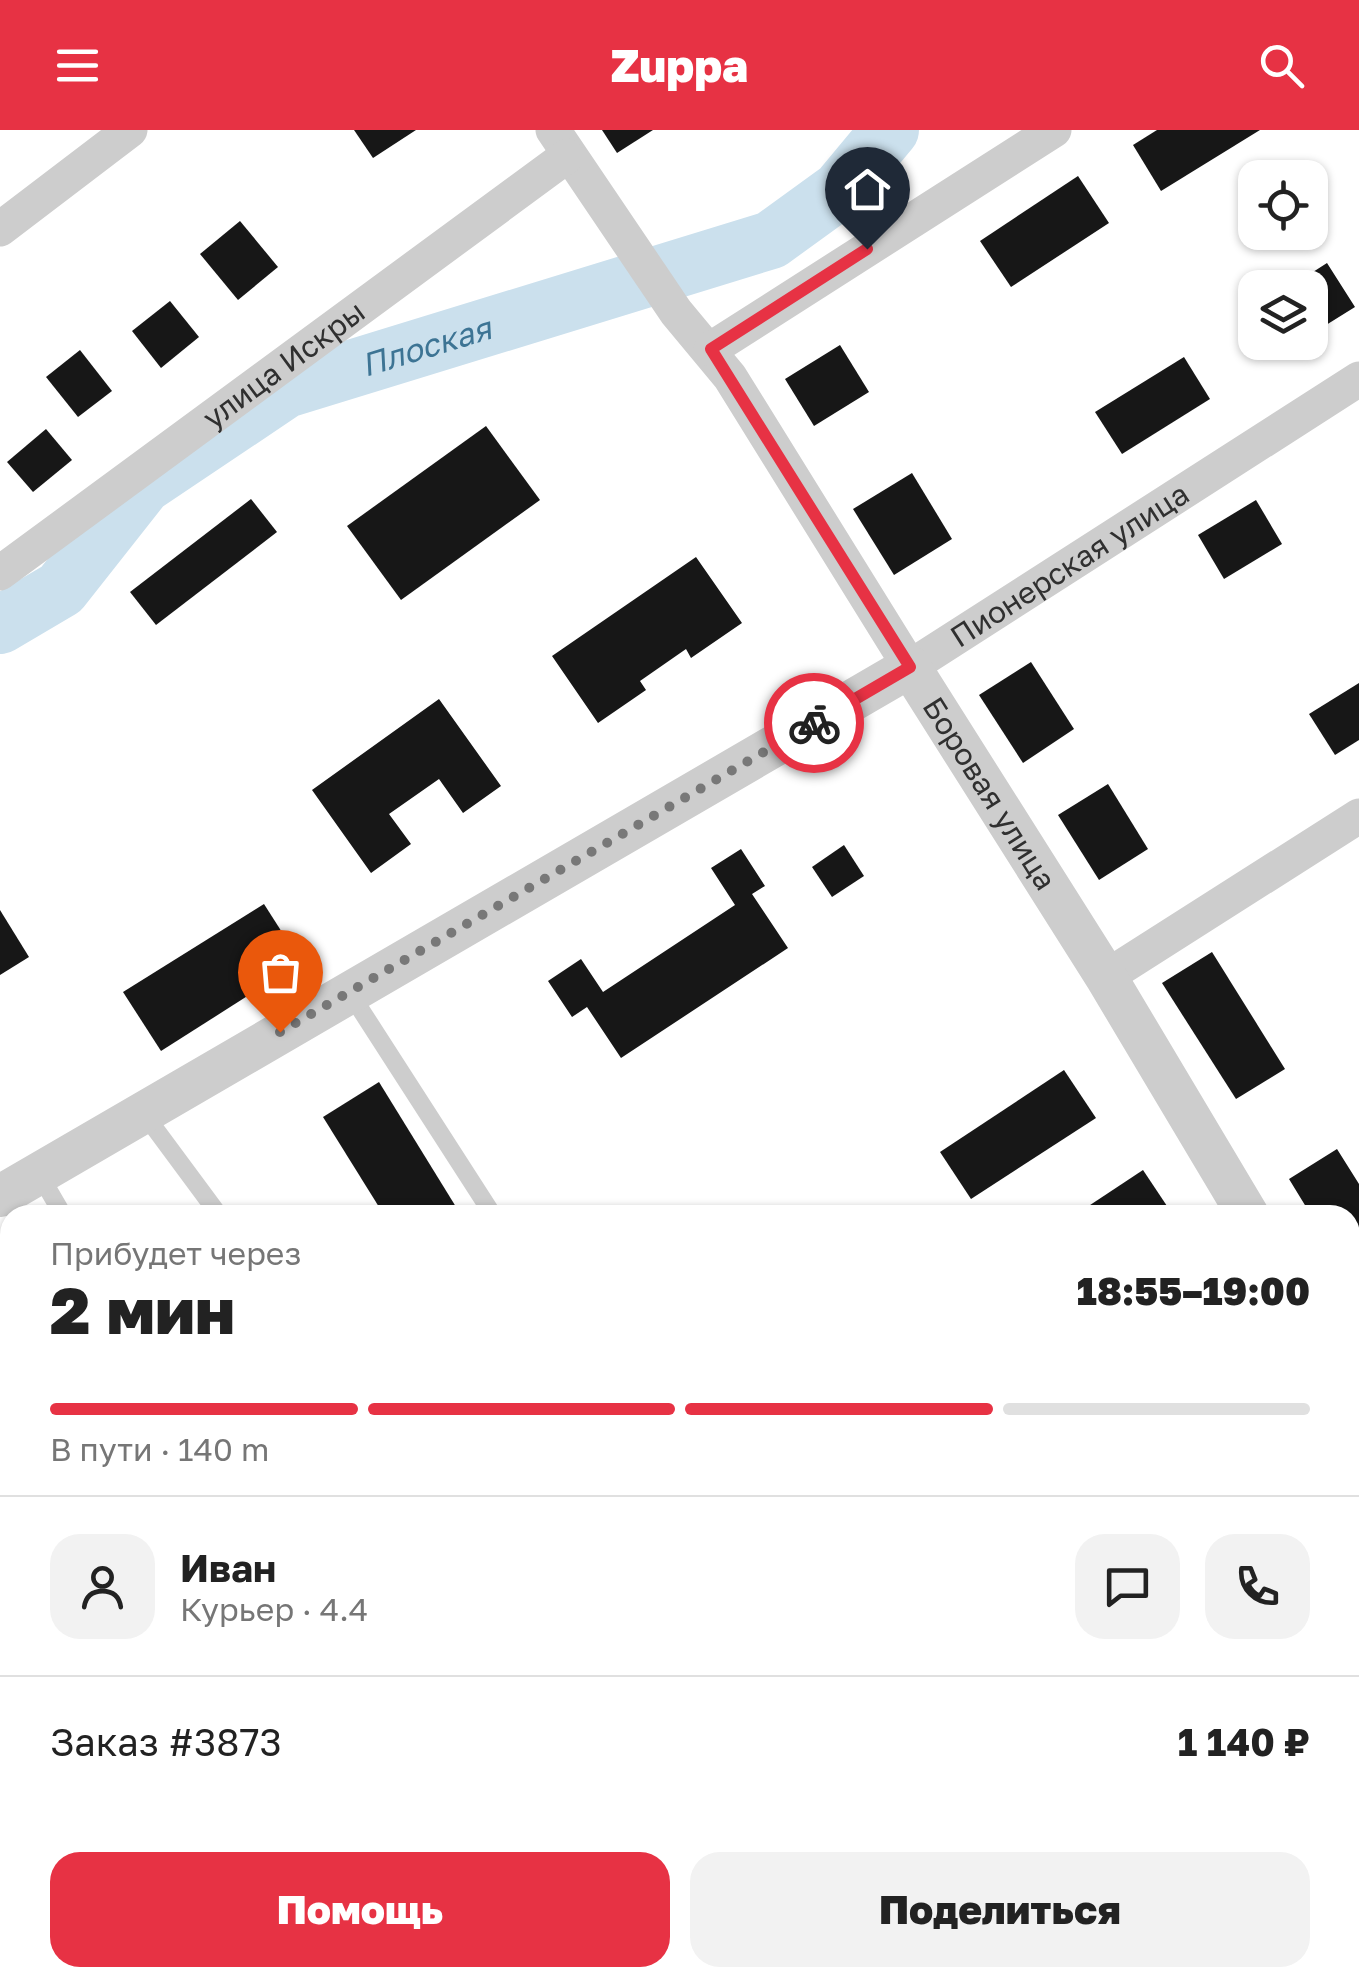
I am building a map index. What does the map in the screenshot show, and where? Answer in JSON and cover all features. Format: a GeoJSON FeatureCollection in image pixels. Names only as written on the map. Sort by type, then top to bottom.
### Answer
{"type":"FeatureCollection","features":[{"type":"Feature","properties":{"kind":"street"},"geometry":{"type":"LineString","coordinates":[[0,229],[130,130]]}},
{"type":"Feature","properties":{"kind":"street"},"geometry":{"type":"LineString","coordinates":[[711,349],[1054,130]]}},
{"type":"Feature","properties":{"kind":"street","name":"Боровая улица"},"geometry":{"type":"LineString","coordinates":[[557,137],[676,312],[711,349],[1106,978],[1242,1205]]}},
{"type":"Feature","properties":{"kind":"street","name":"улица Искры"},"geometry":{"type":"LineString","coordinates":[[0,572],[557,137]]}},
{"type":"Feature","properties":{"kind":"street","name":"Пионерская улица"},"geometry":{"type":"LineString","coordinates":[[0,1196],[910,667],[1359,378]]}},
{"type":"Feature","properties":{"kind":"street"},"geometry":{"type":"LineString","coordinates":[[1106,978],[1359,816]]}},
{"type":"Feature","properties":{"kind":"lane"},"geometry":{"type":"LineString","coordinates":[[349,992],[487,1205]]}},
{"type":"Feature","properties":{"kind":"lane"},"geometry":{"type":"LineString","coordinates":[[142,1111],[212,1205]]}},
{"type":"Feature","properties":{"kind":"lane"},"geometry":{"type":"LineString","coordinates":[[38,1172],[57,1205]]}},
{"type":"Feature","properties":{"kind":"building"},"geometry":{"type":"Polygon","coordinates":[[[354,130],[416,130],[373,158],[354,130]]]}},
{"type":"Feature","properties":{"kind":"building"},"geometry":{"type":"Polygon","coordinates":[[[602,130],[653,130],[617,153],[602,130]]]}},
{"type":"Feature","properties":{"kind":"building"},"geometry":{"type":"Polygon","coordinates":[[[1157,130],[1260,130],[1161,191],[1133,145],[1157,130]]]}},
{"type":"Feature","properties":{"kind":"building"},"geometry":{"type":"Polygon","coordinates":[[[1078,176],[1109,223],[1011,287],[980,241],[1078,176]]]}},
{"type":"Feature","properties":{"kind":"building"},"geometry":{"type":"Polygon","coordinates":[[[240,221],[278,267],[238,300],[200,254],[240,221]]]}},
{"type":"Feature","properties":{"kind":"building"},"geometry":{"type":"Polygon","coordinates":[[[1327,263],[1355,307],[1328,324],[1328,270],[1316,270],[1327,263]]]}},
{"type":"Feature","properties":{"kind":"building"},"geometry":{"type":"Polygon","coordinates":[[[170,301],[199,337],[161,368],[132,331],[170,301]]]}},
{"type":"Feature","properties":{"kind":"building"},"geometry":{"type":"Polygon","coordinates":[[[840,345],[869,392],[814,426],[785,379],[840,345]]]}},
{"type":"Feature","properties":{"kind":"building"},"geometry":{"type":"Polygon","coordinates":[[[80,350],[112,391],[78,417],[46,377],[80,350]]]}},
{"type":"Feature","properties":{"kind":"building"},"geometry":{"type":"Polygon","coordinates":[[[1184,357],[1210,399],[1122,454],[1095,412],[1184,357]]]}},
{"type":"Feature","properties":{"kind":"building"},"geometry":{"type":"Polygon","coordinates":[[[486,426],[540,500],[401,600],[347,526],[486,426]]]}},
{"type":"Feature","properties":{"kind":"building"},"geometry":{"type":"Polygon","coordinates":[[[46,429],[72,460],[33,492],[7,462],[46,429]]]}},
{"type":"Feature","properties":{"kind":"building"},"geometry":{"type":"Polygon","coordinates":[[[912,473],[952,539],[894,575],[853,509],[912,473]]]}},
{"type":"Feature","properties":{"kind":"building"},"geometry":{"type":"Polygon","coordinates":[[[251,499],[277,532],[156,625],[130,592],[251,499]]]}},
{"type":"Feature","properties":{"kind":"building"},"geometry":{"type":"Polygon","coordinates":[[[1256,500],[1282,544],[1224,579],[1198,535],[1256,500]]]}},
{"type":"Feature","properties":{"kind":"building"},"geometry":{"type":"Polygon","coordinates":[[[696,557],[742,623],[691,658],[686,649],[640,681],[646,690],[598,723],[552,656],[696,557]]]}},
{"type":"Feature","properties":{"kind":"building"},"geometry":{"type":"Polygon","coordinates":[[[1031,662],[1074,729],[1023,763],[979,695],[1031,662]]]}},
{"type":"Feature","properties":{"kind":"building"},"geometry":{"type":"Polygon","coordinates":[[[1359,683],[1359,740],[1335,755],[1309,714],[1359,683]]]}},
{"type":"Feature","properties":{"kind":"building"},"geometry":{"type":"Polygon","coordinates":[[[439,699],[501,786],[463,813],[439,779],[389,814],[411,844],[371,873],[312,790],[439,699]]]}},
{"type":"Feature","properties":{"kind":"building"},"geometry":{"type":"Polygon","coordinates":[[[1108,784],[1148,849],[1099,880],[1058,815],[1108,784]]]}},
{"type":"Feature","properties":{"kind":"building"},"geometry":{"type":"Polygon","coordinates":[[[844,845],[864,876],[832,897],[812,867],[844,845]]]}},
{"type":"Feature","properties":{"kind":"building"},"geometry":{"type":"Polygon","coordinates":[[[741,849],[765,886],[752,894],[788,948],[621,1058],[587,1007],[572,1017],[548,981],[581,959],[603,992],[735,905],[711,868],[741,849]]]}},
{"type":"Feature","properties":{"kind":"building"},"geometry":{"type":"Polygon","coordinates":[[[264,904],[301,962],[161,1051],[123,992],[264,904]]]}},
{"type":"Feature","properties":{"kind":"building"},"geometry":{"type":"Polygon","coordinates":[[[0,910],[29,957],[0,975],[0,910]]]}},
{"type":"Feature","properties":{"kind":"building"},"geometry":{"type":"Polygon","coordinates":[[[1212,952],[1285,1069],[1236,1099],[1162,983],[1212,952]]]}},
{"type":"Feature","properties":{"kind":"building"},"geometry":{"type":"Polygon","coordinates":[[[1064,1070],[1096,1118],[971,1199],[940,1152],[1064,1070]]]}},
{"type":"Feature","properties":{"kind":"building"},"geometry":{"type":"Polygon","coordinates":[[[379,1082],[455,1205],[378,1205],[323,1117],[379,1082]]]}},
{"type":"Feature","properties":{"kind":"building"},"geometry":{"type":"Polygon","coordinates":[[[1337,1149],[1359,1184],[1359,1205],[1305,1205],[1289,1179],[1337,1149]]]}},
{"type":"Feature","properties":{"kind":"building"},"geometry":{"type":"Polygon","coordinates":[[[1143,1170],[1166,1205],[1090,1205],[1143,1170]]]}},
{"type":"Feature","properties":{"kind":"waterway","name":"Плоская"},"geometry":{"type":"LineString","coordinates":[[0,625],[61,589],[143,485],[286,389],[771,240],[840,190],[890,130]]}},
{"type":"Feature","properties":{"kind":"way so far"},"geometry":{"type":"LineString","coordinates":[[280,1032],[814,723]]}},
{"type":"Feature","properties":{"kind":"route"},"geometry":{"type":"LineString","coordinates":[[814,723],[910,667],[711,349],[867,249]]}}]}
